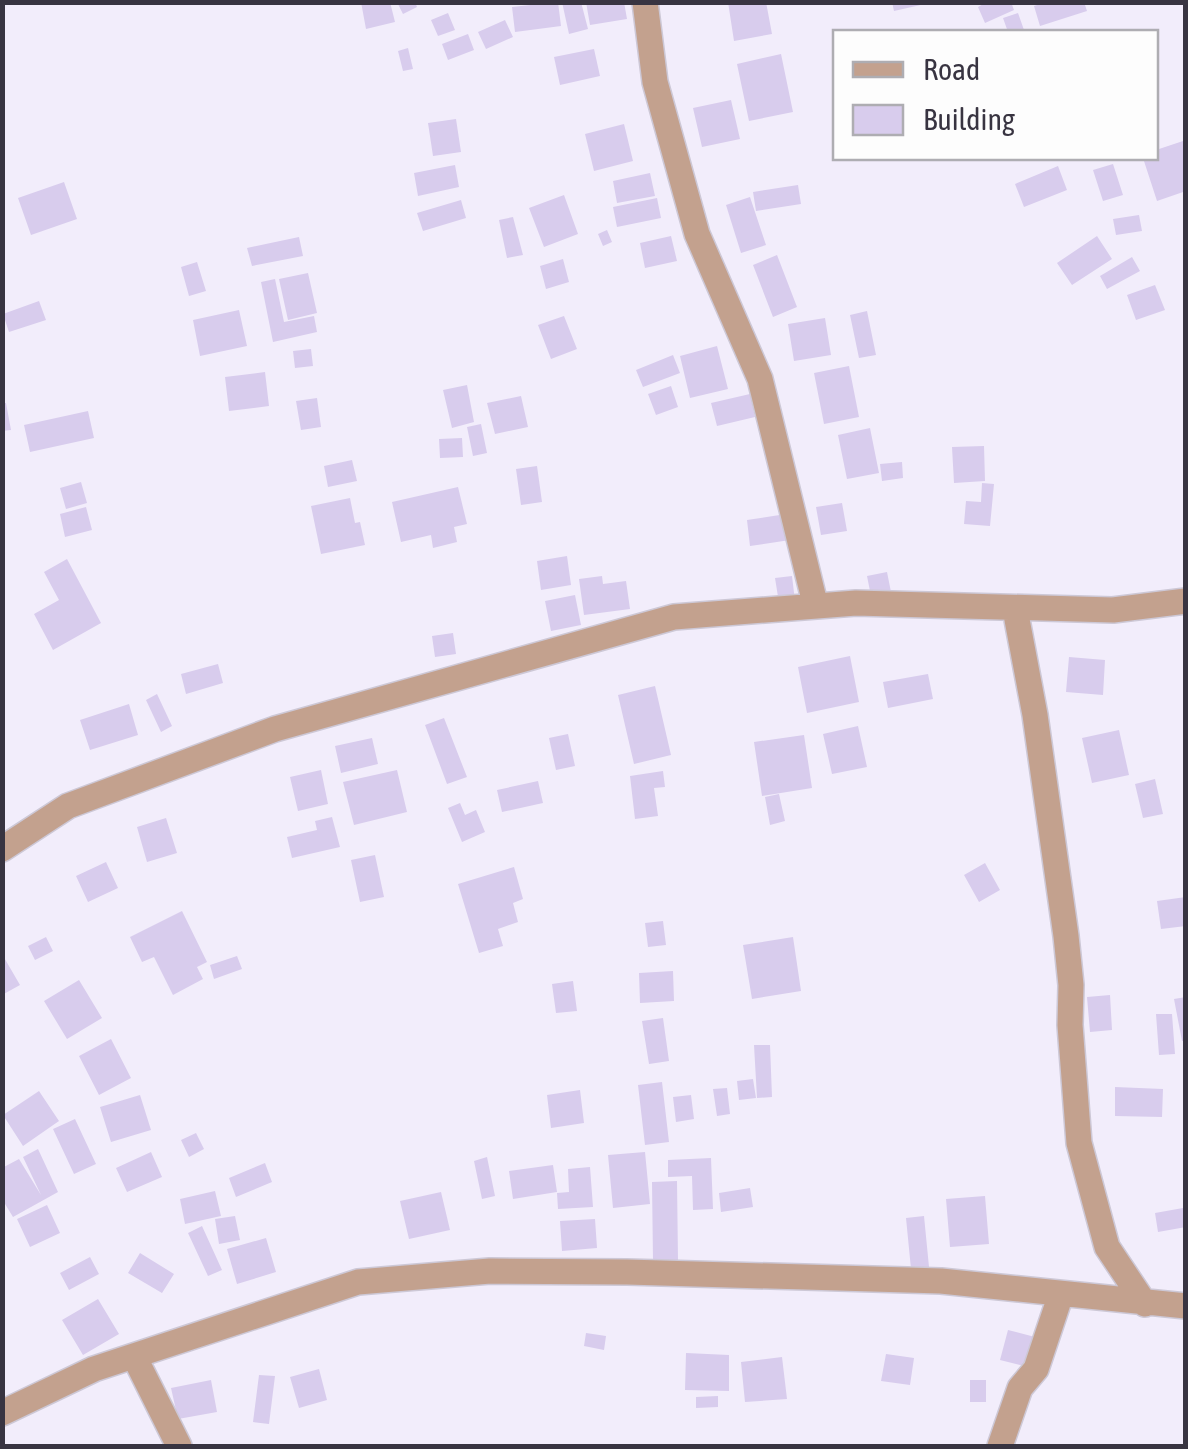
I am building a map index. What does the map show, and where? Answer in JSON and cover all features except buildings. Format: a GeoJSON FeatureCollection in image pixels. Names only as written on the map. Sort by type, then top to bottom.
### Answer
{"type":"FeatureCollection","features":[{"type":"Feature","properties":{"kind":"street"},"geometry":{"type":"LineString","coordinates":[[645,2],[655,82],[697,234],[760,379],[813,595]]}},
{"type":"Feature","properties":{"kind":"street"},"geometry":{"type":"LineString","coordinates":[[2,849],[68,806],[275,729],[674,617],[856,603],[1114,610],[1186,601]]}},
{"type":"Feature","properties":{"kind":"street"},"geometry":{"type":"LineString","coordinates":[[1015,609],[1035,716],[1066,936],[1079,1144],[1107,1246],[1145,1304]]}},
{"type":"Feature","properties":{"kind":"street"},"geometry":{"type":"LineString","coordinates":[[2,1413],[94,1369],[358,1282],[490,1271],[941,1282],[1186,1306]]}},
{"type":"Feature","properties":{"kind":"street"},"geometry":{"type":"LineString","coordinates":[[1000,1446],[1020,1388],[1036,1369],[1061,1294]]}},
{"type":"Feature","properties":{"kind":"street"},"geometry":{"type":"LineString","coordinates":[[134,1356],[179,1446]]}}]}
